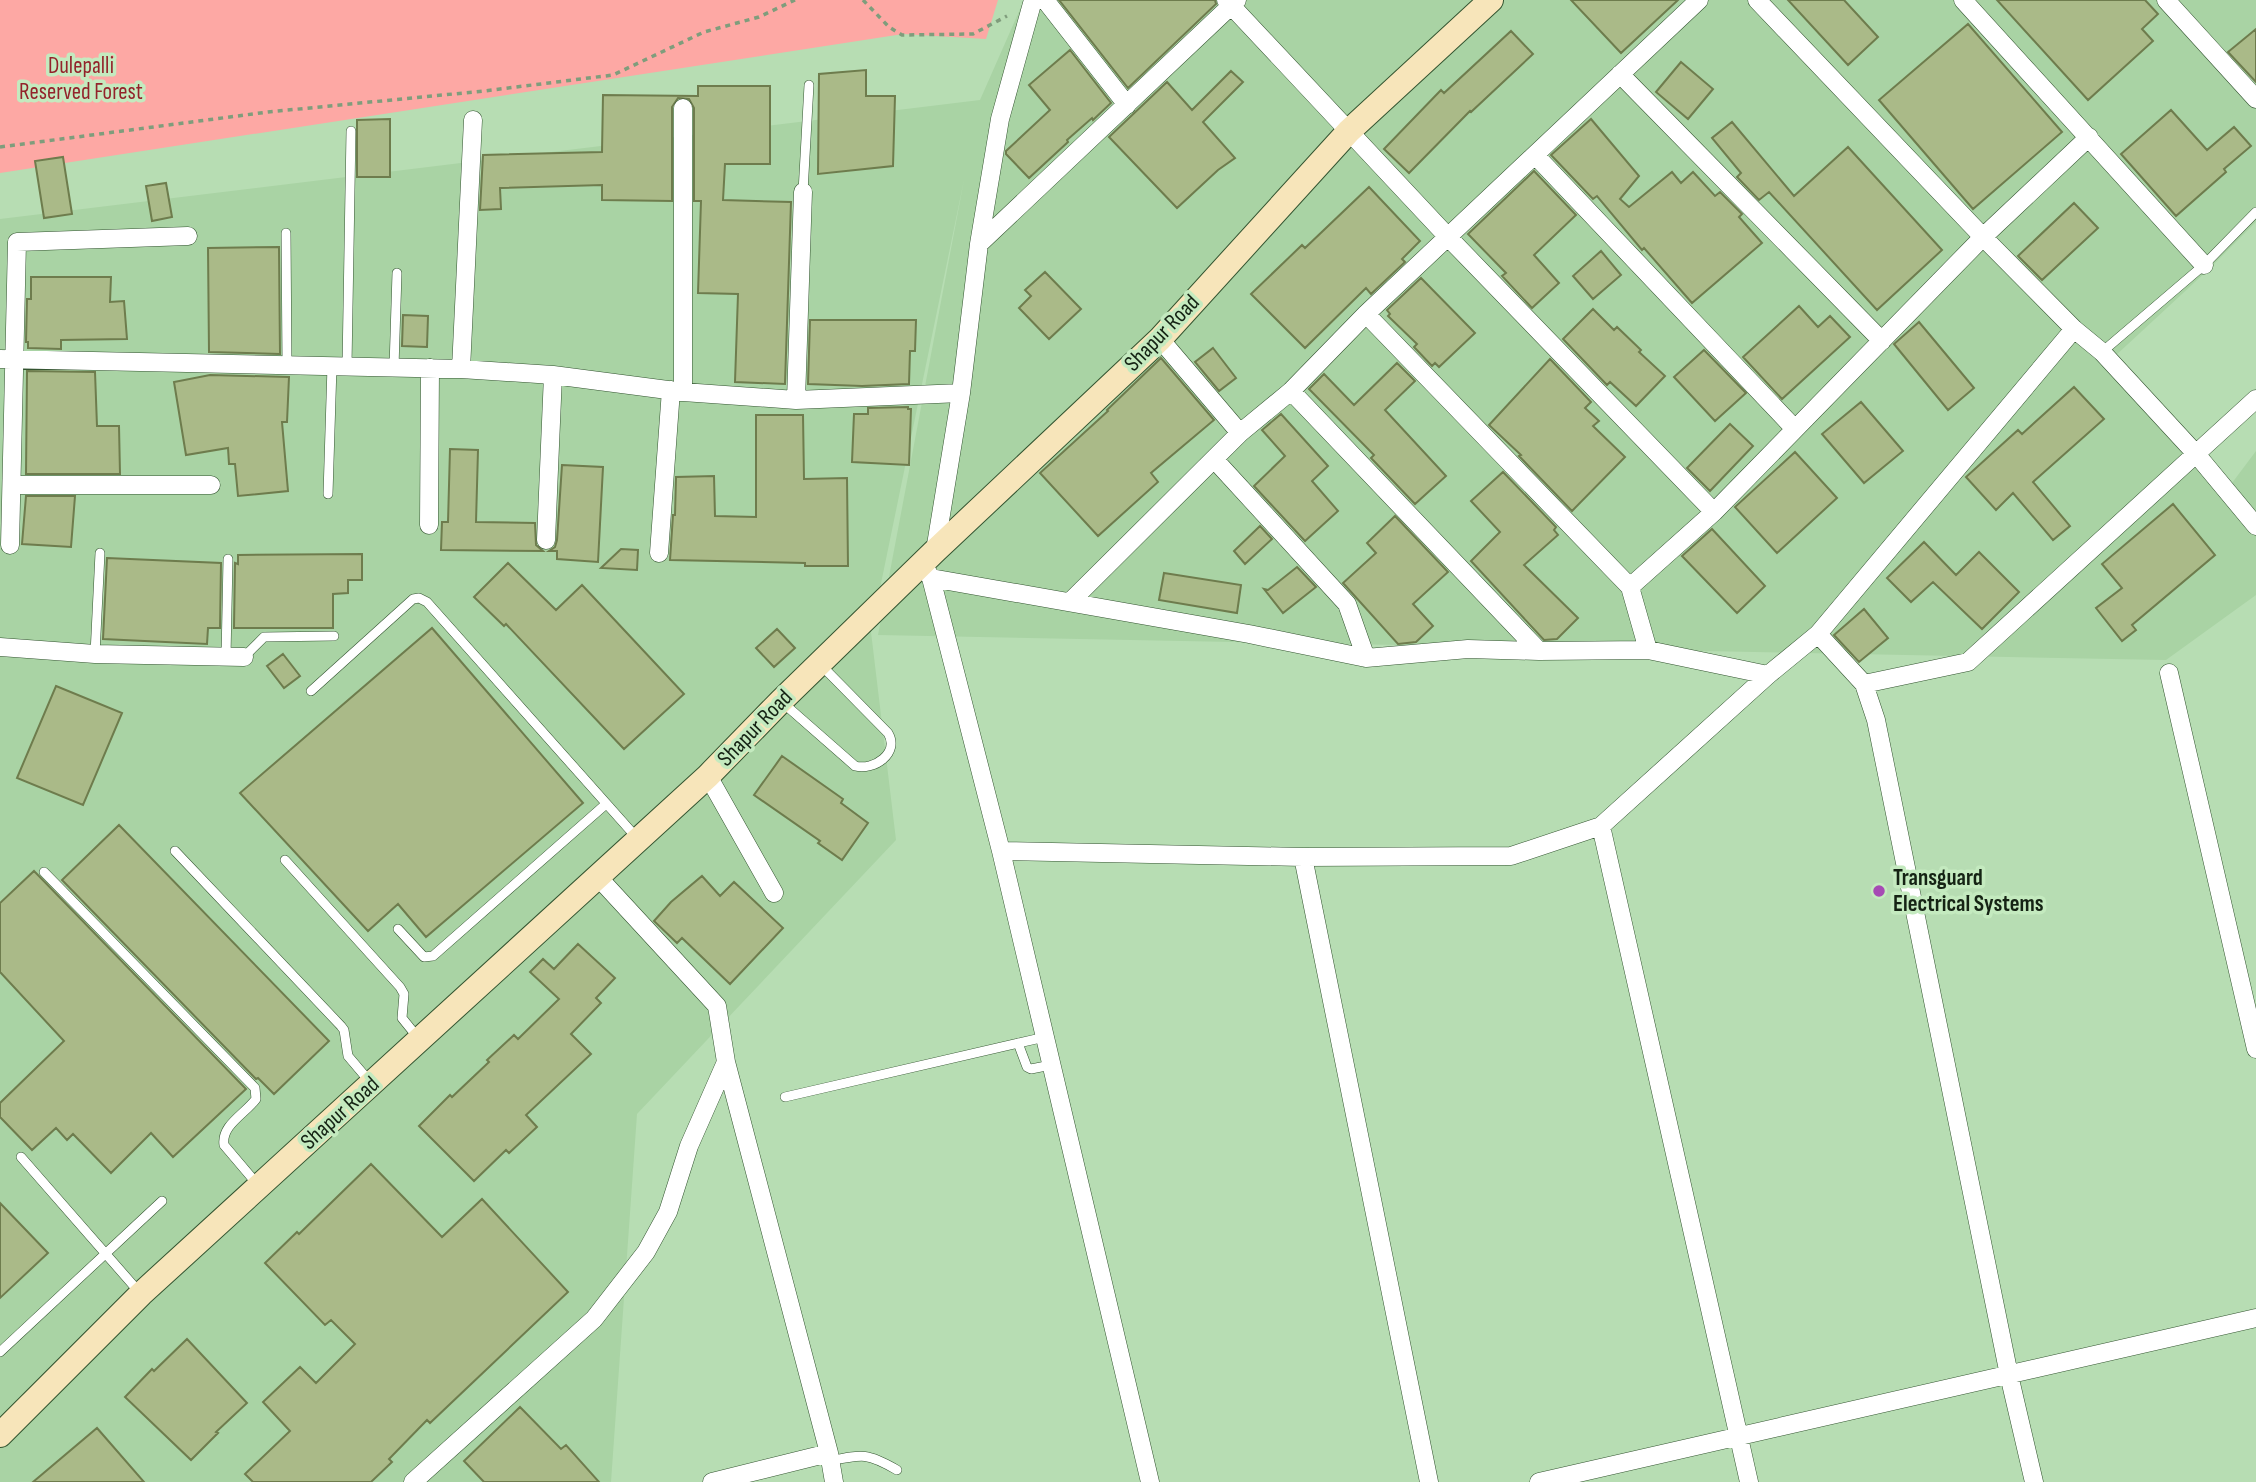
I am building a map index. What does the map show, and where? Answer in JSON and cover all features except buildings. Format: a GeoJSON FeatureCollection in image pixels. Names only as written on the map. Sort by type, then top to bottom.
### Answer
{"type":"FeatureCollection","features":[{"type":"Feature","properties":{"kind":"street"},"geometry":{"type":"LineString","coordinates":[[1032,0],[1000,119],[979,244],[961,393],[929,564],[1001,851],[1150,1482]]}},
{"type":"Feature","properties":{"kind":"street"},"geometry":{"type":"LineString","coordinates":[[1045,0],[1127,105]]}},
{"type":"Feature","properties":{"kind":"street","name":"Shapur Road"},"geometry":{"type":"LineString","coordinates":[[0,1435],[141,1294],[708,776],[780,701],[929,564],[1160,339],[1349,131],[1491,0]]}},
{"type":"Feature","properties":{"kind":"street"},"geometry":{"type":"LineString","coordinates":[[1070,602],[1240,433],[1291,391],[1366,314],[1699,0]]}},
{"type":"Feature","properties":{"kind":"street"},"geometry":{"type":"LineString","coordinates":[[1757,0],[1983,237],[2074,329],[2102,352],[2197,455],[2256,526]]}},
{"type":"Feature","properties":{"kind":"street"},"geometry":{"type":"LineString","coordinates":[[1963,0],[2204,265]]}},
{"type":"Feature","properties":{"kind":"street"},"geometry":{"type":"LineString","coordinates":[[2166,0],[2256,99]]}},
{"type":"Feature","properties":{"kind":"street"},"geometry":{"type":"LineString","coordinates":[[979,244],[1127,105],[1231,2],[1448,237],[1714,512]]}},
{"type":"Feature","properties":{"kind":"street"},"geometry":{"type":"LineString","coordinates":[[1620,74],[1882,341]]}},
{"type":"Feature","properties":{"kind":"street"},"geometry":{"type":"LineString","coordinates":[[659,553],[677,391],[683,108]]}},
{"type":"Feature","properties":{"kind":"street"},"geometry":{"type":"LineString","coordinates":[[461,369],[473,120]]}},
{"type":"Feature","properties":{"kind":"street"},"geometry":{"type":"LineString","coordinates":[[1630,587],[1714,512],[1983,237],[2089,137]]}},
{"type":"Feature","properties":{"kind":"street"},"geometry":{"type":"LineString","coordinates":[[1535,155],[1795,429]]}},
{"type":"Feature","properties":{"kind":"street"},"geometry":{"type":"LineString","coordinates":[[796,400],[803,192]]}},
{"type":"Feature","properties":{"kind":"street"},"geometry":{"type":"LineString","coordinates":[[10,545],[13,485],[8,360],[18,242],[188,236]]}},
{"type":"Feature","properties":{"kind":"street"},"geometry":{"type":"LineString","coordinates":[[1366,314],[1630,587],[1648,650]]}},
{"type":"Feature","properties":{"kind":"street"},"geometry":{"type":"LineString","coordinates":[[1001,851],[1303,857],[1511,856],[1601,826],[1768,675],[1818,634],[2074,329]]}},
{"type":"Feature","properties":{"kind":"street"},"geometry":{"type":"LineString","coordinates":[[1160,339],[1240,433]]}},
{"type":"Feature","properties":{"kind":"street"},"geometry":{"type":"LineString","coordinates":[[8,360],[461,369],[552,375],[677,391],[796,400],[961,393]]}},
{"type":"Feature","properties":{"kind":"street"},"geometry":{"type":"LineString","coordinates":[[429,526],[430,368]]}},
{"type":"Feature","properties":{"kind":"street"},"geometry":{"type":"LineString","coordinates":[[546,540],[552,375]]}},
{"type":"Feature","properties":{"kind":"street"},"geometry":{"type":"LineString","coordinates":[[1291,391],[1539,651]]}},
{"type":"Feature","properties":{"kind":"street"},"geometry":{"type":"LineString","coordinates":[[1864,684],[1968,662],[2256,399]]}},
{"type":"Feature","properties":{"kind":"street"},"geometry":{"type":"LineString","coordinates":[[1214,459],[1347,604],[1366,659]]}},
{"type":"Feature","properties":{"kind":"street"},"geometry":{"type":"LineString","coordinates":[[13,485],[211,485]]}},
{"type":"Feature","properties":{"kind":"street"},"geometry":{"type":"LineString","coordinates":[[929,564],[1070,602],[1249,634],[1366,659],[1468,649],[1648,650],[1768,675]]}},
{"type":"Feature","properties":{"kind":"street"},"geometry":{"type":"LineString","coordinates":[[1818,634],[1864,684],[1876,720],[2009,1375],[2034,1482]]}},
{"type":"Feature","properties":{"kind":"street"},"geometry":{"type":"LineString","coordinates":[[0,647],[95,654],[235,657]]}},
{"type":"Feature","properties":{"kind":"street"},"geometry":{"type":"LineString","coordinates":[[2169,673],[2256,1049]]}},
{"type":"Feature","properties":{"kind":"street"},"geometry":{"type":"LineString","coordinates":[[708,776],[774,892]]}},
{"type":"Feature","properties":{"kind":"street"},"geometry":{"type":"LineString","coordinates":[[1601,826],[1749,1482]]}},
{"type":"Feature","properties":{"kind":"street"},"geometry":{"type":"LineString","coordinates":[[1303,857],[1429,1482]]}},
{"type":"Feature","properties":{"kind":"street"},"geometry":{"type":"LineString","coordinates":[[598,877],[717,1006],[726,1062],[830,1457],[834,1482]]}},
{"type":"Feature","properties":{"kind":"street"},"geometry":{"type":"LineString","coordinates":[[413,1482],[594,1320],[646,1252],[668,1212],[689,1146],[726,1062]]}},
{"type":"Feature","properties":{"kind":"street"},"geometry":{"type":"LineString","coordinates":[[1539,1482],[2256,1318]]}},
{"type":"Feature","properties":{"kind":"street"},"geometry":{"type":"LineString","coordinates":[[712,1482],[830,1457]]}},
{"type":"Feature","properties":{"kind":"lane"},"geometry":{"type":"LineString","coordinates":[[803,192],[808,85]]}},
{"type":"Feature","properties":{"kind":"lane"},"geometry":{"type":"LineString","coordinates":[[327,495],[339,366],[351,131]]}},
{"type":"Feature","properties":{"kind":"lane"},"geometry":{"type":"LineString","coordinates":[[2102,352],[2204,265],[2256,212]]}},
{"type":"Feature","properties":{"kind":"lane"},"geometry":{"type":"LineString","coordinates":[[286,233],[287,365]]}},
{"type":"Feature","properties":{"kind":"lane"},"geometry":{"type":"LineString","coordinates":[[394,367],[397,274]]}},
{"type":"Feature","properties":{"kind":"lane"},"geometry":{"type":"LineString","coordinates":[[95,654],[100,552]]}},
{"type":"Feature","properties":{"kind":"lane"},"geometry":{"type":"LineString","coordinates":[[228,559],[235,657]]}},
{"type":"Feature","properties":{"kind":"lane"},"geometry":{"type":"LineString","coordinates":[[310,691],[413,599],[419,598],[427,602],[638,840]]}},
{"type":"Feature","properties":{"kind":"lane"},"geometry":{"type":"LineString","coordinates":[[235,657],[264,637],[334,636]]}},
{"type":"Feature","properties":{"kind":"lane"},"geometry":{"type":"LineString","coordinates":[[780,701],[855,766],[864,768],[876,765],[891,749],[893,741],[819,664]]}},
{"type":"Feature","properties":{"kind":"lane"},"geometry":{"type":"LineString","coordinates":[[398,929],[424,957],[433,956],[606,804]]}},
{"type":"Feature","properties":{"kind":"lane"},"geometry":{"type":"LineString","coordinates":[[175,852],[341,1026],[348,1056],[372,1084]]}},
{"type":"Feature","properties":{"kind":"lane"},"geometry":{"type":"LineString","coordinates":[[285,860],[400,987],[404,994],[402,1018],[420,1040]]}},
{"type":"Feature","properties":{"kind":"lane"},"geometry":{"type":"LineString","coordinates":[[44,872],[255,1088],[256,1099],[251,1107],[228,1128],[223,1137],[224,1145],[259,1186]]}},
{"type":"Feature","properties":{"kind":"lane"},"geometry":{"type":"LineString","coordinates":[[785,1097],[1045,1037]]}},
{"type":"Feature","properties":{"kind":"lane"},"geometry":{"type":"LineString","coordinates":[[1018,1043],[1027,1067],[1031,1069],[1051,1065]]}},
{"type":"Feature","properties":{"kind":"lane"},"geometry":{"type":"LineString","coordinates":[[21,1157],[141,1294]]}},
{"type":"Feature","properties":{"kind":"lane"},"geometry":{"type":"LineString","coordinates":[[0,1352],[162,1201]]}},
{"type":"Feature","properties":{"kind":"lane"},"geometry":{"type":"LineString","coordinates":[[830,1457],[875,1457],[897,1470]]}},
{"type":"Feature","properties":{"kind":"path"},"geometry":{"type":"LineString","coordinates":[[0,147],[268,112],[484,91],[613,75],[704,33],[759,17],[795,0]]}},
{"type":"Feature","properties":{"kind":"path"},"geometry":{"type":"LineString","coordinates":[[863,0],[889,27],[902,35],[973,34],[1005,18],[1012,9]]}},
{"type":"Feature","properties":{"kind":"shaded area"},"geometry":{"type":"Polygon","coordinates":[[[1024,0],[2256,0],[2256,222],[2114,357],[2232,483],[2256,451],[2256,595],[2166,660],[878,635],[964,180],[871,632],[896,840],[637,1114],[611,1482],[0,1482],[0,219],[980,100],[1024,0]]]}},
{"type":"Feature","properties":{"kind":"green space","name":"Dulepalli Reserved Forest"},"geometry":{"type":"Polygon","coordinates":[[[0,0],[998,0],[986,39],[903,34],[0,173],[0,0]]]}},
{"type":"Feature","properties":{"kind":"place","name":"Transguard Electrical Systems"},"geometry":{"type":"Point","coordinates":[1879,891]}}]}
